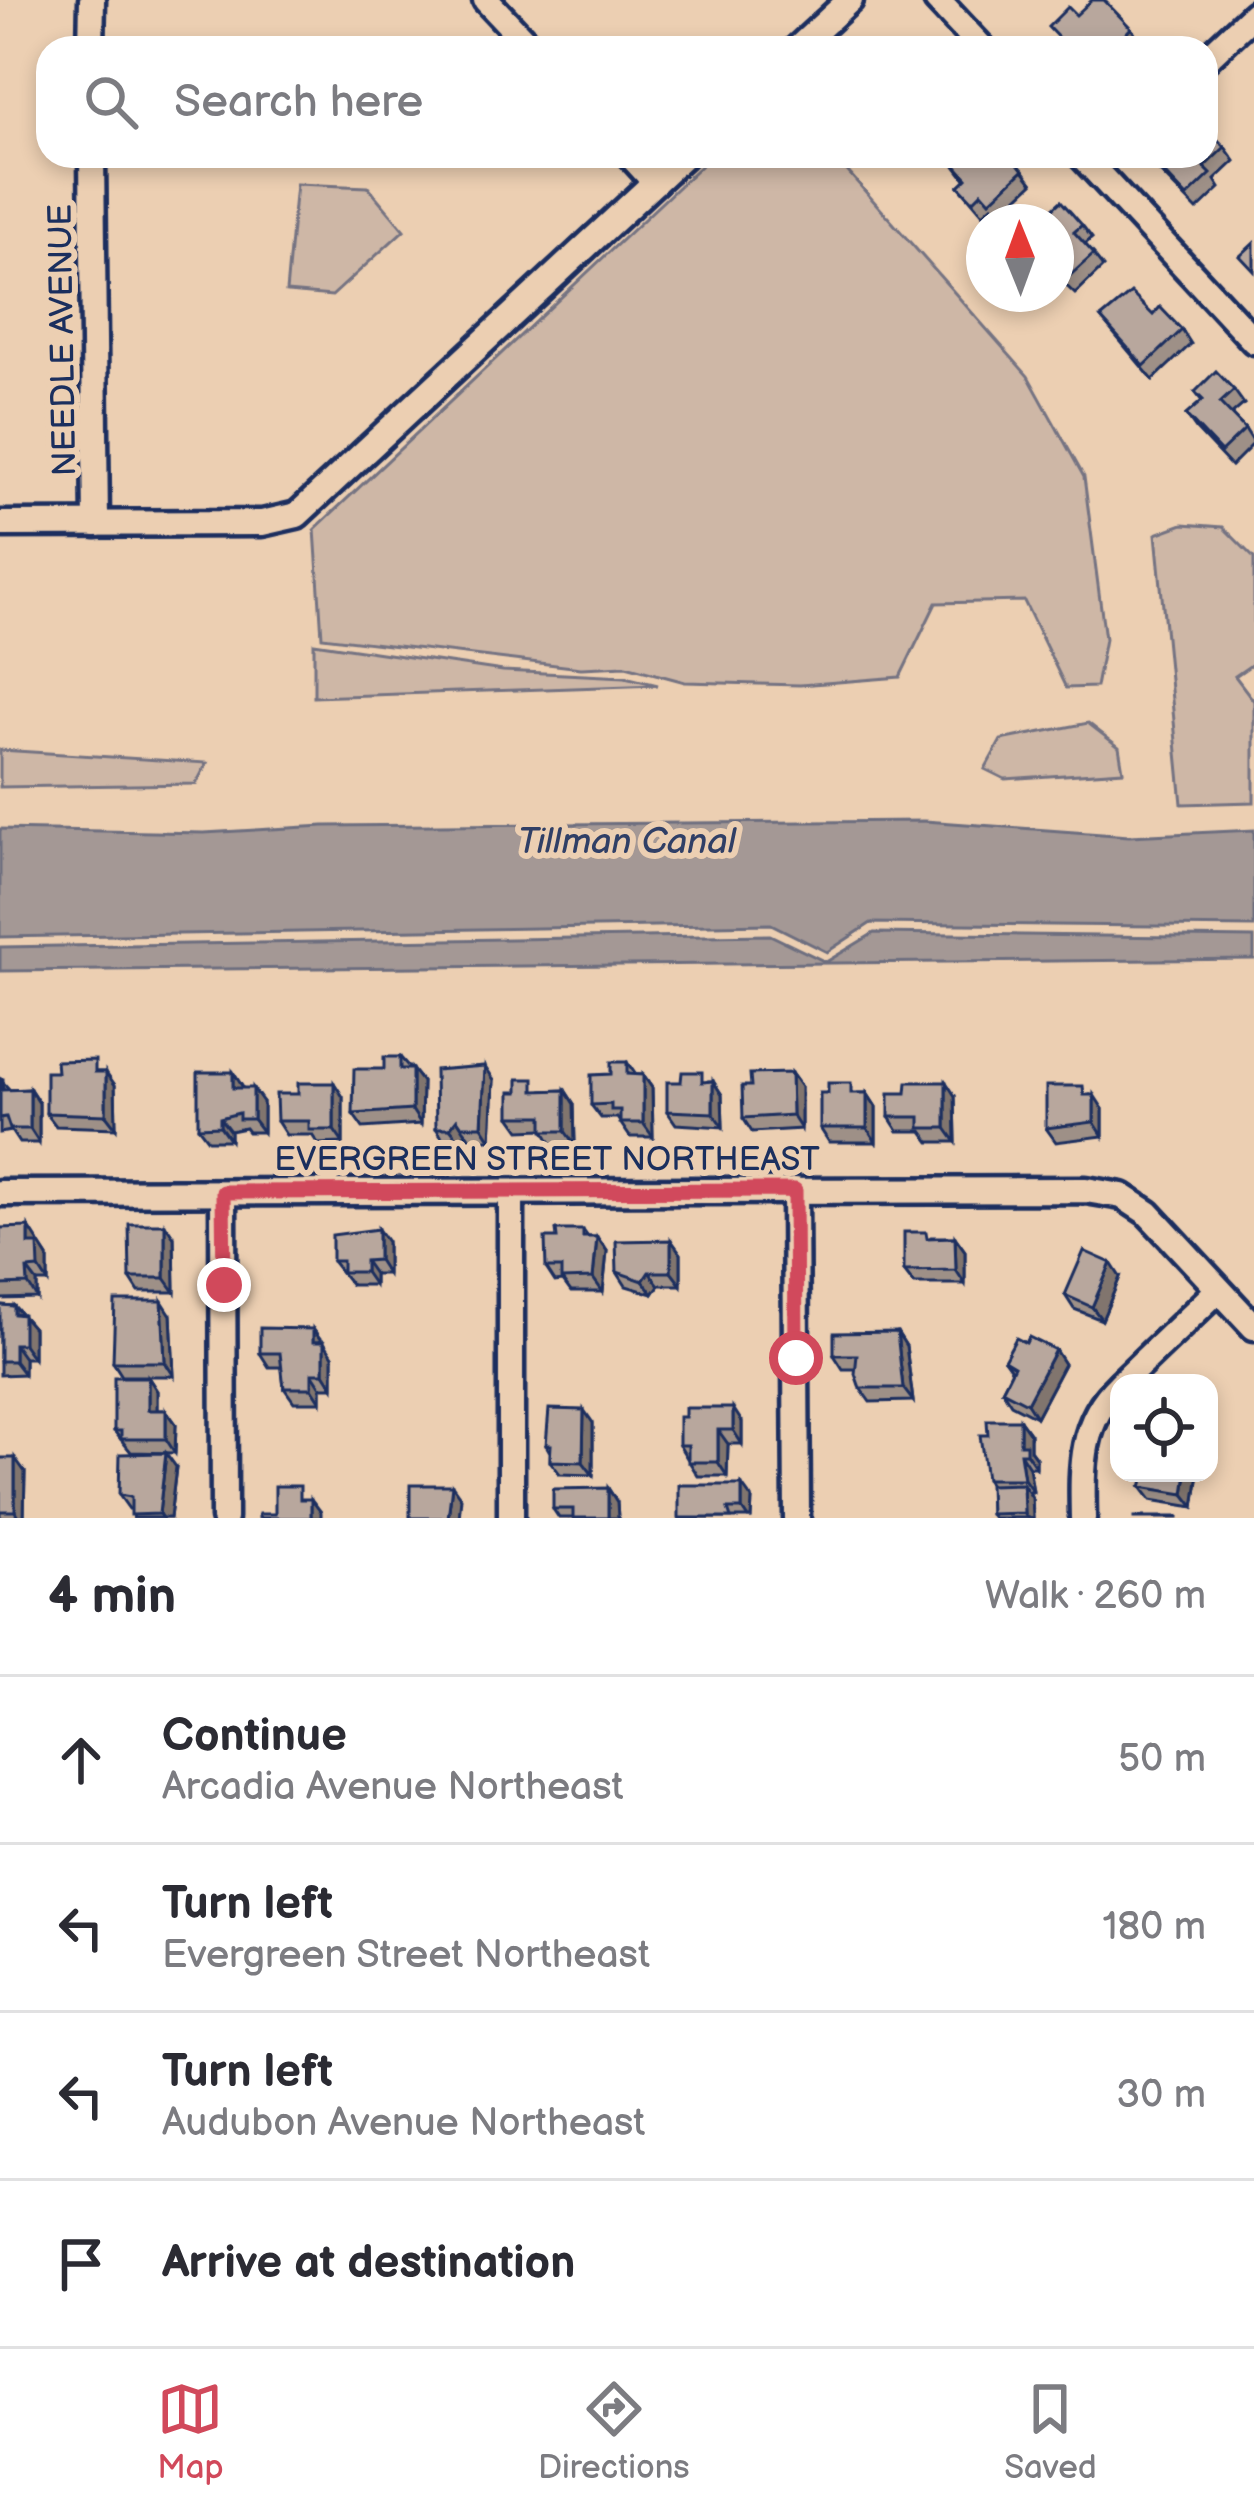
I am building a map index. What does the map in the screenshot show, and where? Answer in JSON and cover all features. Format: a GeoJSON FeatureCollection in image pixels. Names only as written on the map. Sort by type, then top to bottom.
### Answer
{"type":"FeatureCollection","features":[{"type":"Feature","properties":{"kind":"street"},"geometry":{"type":"LineString","coordinates":[[91,36],[92,0]]}},
{"type":"Feature","properties":{"kind":"street"},"geometry":{"type":"LineString","coordinates":[[486,0],[520,36]]}},
{"type":"Feature","properties":{"kind":"street"},"geometry":{"type":"LineString","coordinates":[[811,36],[850,0]]}},
{"type":"Feature","properties":{"kind":"street"},"geometry":{"type":"LineString","coordinates":[[937,0],[971,36]]}},
{"type":"Feature","properties":{"kind":"street"},"geometry":{"type":"LineString","coordinates":[[1218,47],[1254,14]]}},
{"type":"Feature","properties":{"kind":"street","name":"NEEDLE AVENUE"},"geometry":{"type":"LineString","coordinates":[[92,168],[96,524]]}},
{"type":"Feature","properties":{"kind":"street"},"geometry":{"type":"LineString","coordinates":[[642,168],[655,182]]}},
{"type":"Feature","properties":{"kind":"street"},"geometry":{"type":"LineString","coordinates":[[0,524],[262,523],[297,515],[670,168]]}},
{"type":"Feature","properties":{"kind":"street"},"geometry":{"type":"LineString","coordinates":[[1100,168],[1254,341]]}},
{"type":"Feature","properties":{"kind":"street"},"geometry":{"type":"LineString","coordinates":[[795,1190],[797,1518]]}},
{"type":"Feature","properties":{"kind":"street","name":"EVERGREEN STREET NORTHEAST"},"geometry":{"type":"LineString","coordinates":[[0,1193],[1086,1190],[1122,1196],[1148,1213],[1254,1328]]}},
{"type":"Feature","properties":{"kind":"street"},"geometry":{"type":"LineString","coordinates":[[223,1192],[224,1518]]}},
{"type":"Feature","properties":{"kind":"street"},"geometry":{"type":"LineString","coordinates":[[511,1192],[511,1518]]}},
{"type":"Feature","properties":{"kind":"street"},"geometry":{"type":"LineString","coordinates":[[1131,1374],[1218,1291]]}},
{"type":"Feature","properties":{"kind":"street"},"geometry":{"type":"LineString","coordinates":[[1083,1518],[1082,1449],[1101,1402],[1110,1393]]}},
{"type":"Feature","properties":{"kind":"shaded area"},"geometry":{"type":"Polygon","coordinates":[[[698,168],[845,168],[966,306],[966,312],[972,312],[1028,376],[1084,477],[1105,639],[1096,687],[1066,688],[1024,601],[936,603],[900,677],[800,685],[685,682],[626,666],[581,668],[322,637],[315,529],[698,168]]]}},
{"type":"Feature","properties":{"kind":"shaded area"},"geometry":{"type":"Polygon","coordinates":[[[296,184],[368,187],[404,230],[332,296],[286,292],[296,184]]]}},
{"type":"Feature","properties":{"kind":"shaded area"},"geometry":{"type":"Polygon","coordinates":[[[1183,524],[1223,527],[1254,558],[1254,663],[1235,676],[1254,701],[1254,802],[1182,804],[1156,534],[1183,524]]]}},
{"type":"Feature","properties":{"kind":"shaded area"},"geometry":{"type":"Polygon","coordinates":[[[314,643],[503,671],[625,677],[658,685],[314,697],[314,643]]]}},
{"type":"Feature","properties":{"kind":"shaded area"},"geometry":{"type":"Polygon","coordinates":[[[1088,723],[1119,747],[1123,771],[1005,779],[985,769],[1001,740],[1088,723]]]}},
{"type":"Feature","properties":{"kind":"shaded area"},"geometry":{"type":"Polygon","coordinates":[[[0,750],[207,763],[196,784],[0,787],[0,750]]]}},
{"type":"Feature","properties":{"kind":"water","name":"Tillman Canal"},"geometry":{"type":"Polygon","coordinates":[[[925,821],[1129,836],[1254,830],[1254,927],[871,923],[827,952],[771,924],[0,937],[0,829],[204,833],[324,826],[925,821]]]}},
{"type":"Feature","properties":{"kind":"water"},"geometry":{"type":"Polygon","coordinates":[[[874,933],[1254,938],[1254,959],[0,971],[0,947],[770,935],[826,962],[874,933]]]}},
{"type":"Feature","properties":{"kind":"building"},"geometry":{"type":"Polygon","coordinates":[[[1092,0],[1104,0],[1131,28],[1123,36],[1057,36],[1048,27],[1068,7],[1076,15],[1092,0]]]}},
{"type":"Feature","properties":{"kind":"building"},"geometry":{"type":"Polygon","coordinates":[[[958,168],[1023,170],[990,201],[982,192],[973,201],[959,186],[967,178],[958,168]]]}},
{"type":"Feature","properties":{"kind":"building"},"geometry":{"type":"Polygon","coordinates":[[[1159,168],[1205,168],[1211,174],[1187,197],[1159,168]]]}},
{"type":"Feature","properties":{"kind":"building"},"geometry":{"type":"Polygon","coordinates":[[[1074,232],[1094,254],[1074,272],[1074,232]]]}},
{"type":"Feature","properties":{"kind":"building"},"geometry":{"type":"Polygon","coordinates":[[[1254,243],[1254,271],[1240,256],[1254,243]]]}},
{"type":"Feature","properties":{"kind":"building"},"geometry":{"type":"Polygon","coordinates":[[[1131,293],[1153,315],[1160,307],[1182,330],[1144,366],[1101,318],[1131,293]]]}},
{"type":"Feature","properties":{"kind":"building"},"geometry":{"type":"Polygon","coordinates":[[[1216,371],[1234,390],[1220,403],[1245,429],[1221,452],[1186,415],[1203,400],[1195,392],[1216,371]]]}},
{"type":"Feature","properties":{"kind":"building"},"geometry":{"type":"Polygon","coordinates":[[[384,1057],[400,1057],[400,1069],[412,1069],[412,1110],[353,1114],[354,1069],[384,1069],[384,1057]]]}},
{"type":"Feature","properties":{"kind":"building"},"geometry":{"type":"Polygon","coordinates":[[[95,1060],[95,1072],[106,1072],[106,1115],[46,1113],[46,1072],[57,1072],[56,1061],[95,1060]]]}},
{"type":"Feature","properties":{"kind":"building"},"geometry":{"type":"Polygon","coordinates":[[[611,1062],[627,1062],[627,1074],[643,1075],[643,1123],[620,1123],[620,1110],[611,1110],[611,1104],[591,1105],[591,1075],[611,1074],[611,1062]]]}},
{"type":"Feature","properties":{"kind":"building"},"geometry":{"type":"Polygon","coordinates":[[[485,1066],[482,1126],[462,1126],[457,1119],[450,1128],[436,1128],[435,1070],[485,1066]]]}},
{"type":"Feature","properties":{"kind":"building"},"geometry":{"type":"Polygon","coordinates":[[[198,1072],[233,1072],[233,1088],[253,1088],[253,1119],[239,1119],[239,1113],[220,1118],[220,1126],[198,1127],[198,1072]]]}},
{"type":"Feature","properties":{"kind":"building"},"geometry":{"type":"Polygon","coordinates":[[[682,1072],[702,1072],[702,1082],[713,1081],[713,1113],[667,1111],[667,1082],[681,1082],[682,1072]]]}},
{"type":"Feature","properties":{"kind":"building"},"geometry":{"type":"Polygon","coordinates":[[[791,1073],[792,1115],[743,1118],[742,1086],[751,1086],[750,1074],[791,1073]]]}},
{"type":"Feature","properties":{"kind":"building"},"geometry":{"type":"Polygon","coordinates":[[[0,1079],[3,1090],[30,1089],[30,1129],[10,1129],[6,1117],[0,1118],[0,1079]]]}},
{"type":"Feature","properties":{"kind":"building"},"geometry":{"type":"Polygon","coordinates":[[[518,1079],[534,1079],[534,1091],[565,1090],[565,1131],[543,1131],[543,1116],[510,1116],[510,1092],[518,1092],[518,1079]]]}},
{"type":"Feature","properties":{"kind":"building"},"geometry":{"type":"Polygon","coordinates":[[[907,1082],[946,1082],[946,1128],[920,1128],[920,1117],[889,1117],[889,1093],[906,1093],[907,1082]]]}},
{"type":"Feature","properties":{"kind":"building"},"geometry":{"type":"Polygon","coordinates":[[[298,1083],[334,1083],[334,1130],[309,1130],[309,1121],[277,1121],[276,1094],[298,1094],[298,1083]]]}},
{"type":"Feature","properties":{"kind":"building"},"geometry":{"type":"Polygon","coordinates":[[[828,1083],[851,1083],[851,1093],[867,1093],[867,1128],[820,1128],[820,1093],[828,1093],[828,1083]]]}},
{"type":"Feature","properties":{"kind":"building"},"geometry":{"type":"Polygon","coordinates":[[[1046,1086],[1083,1086],[1084,1095],[1094,1095],[1094,1122],[1046,1128],[1046,1086]]]}},
{"type":"Feature","properties":{"kind":"building"},"geometry":{"type":"Polygon","coordinates":[[[129,1224],[165,1224],[165,1278],[130,1278],[129,1224]]]}},
{"type":"Feature","properties":{"kind":"building"},"geometry":{"type":"Polygon","coordinates":[[[29,1227],[29,1244],[38,1244],[39,1268],[27,1269],[28,1284],[0,1285],[0,1228],[29,1227]]]}},
{"type":"Feature","properties":{"kind":"building"},"geometry":{"type":"Polygon","coordinates":[[[378,1229],[378,1260],[365,1261],[365,1272],[342,1272],[342,1261],[332,1261],[332,1235],[378,1229]]]}},
{"type":"Feature","properties":{"kind":"building"},"geometry":{"type":"Polygon","coordinates":[[[556,1230],[583,1230],[583,1237],[597,1237],[593,1278],[561,1279],[561,1268],[546,1268],[545,1238],[557,1238],[556,1230]]]}},
{"type":"Feature","properties":{"kind":"building"},"geometry":{"type":"Polygon","coordinates":[[[904,1232],[926,1232],[927,1238],[955,1237],[956,1270],[904,1271],[904,1232]]]}},
{"type":"Feature","properties":{"kind":"building"},"geometry":{"type":"Polygon","coordinates":[[[671,1240],[671,1272],[649,1272],[643,1281],[617,1272],[616,1241],[671,1240]]]}},
{"type":"Feature","properties":{"kind":"building"},"geometry":{"type":"Polygon","coordinates":[[[1084,1251],[1111,1263],[1092,1307],[1065,1295],[1084,1251]]]}},
{"type":"Feature","properties":{"kind":"building"},"geometry":{"type":"Polygon","coordinates":[[[115,1301],[162,1301],[165,1362],[113,1362],[115,1301]]]}},
{"type":"Feature","properties":{"kind":"building"},"geometry":{"type":"Polygon","coordinates":[[[0,1305],[14,1306],[14,1314],[23,1315],[23,1344],[14,1344],[14,1361],[0,1361],[0,1305]]]}},
{"type":"Feature","properties":{"kind":"building"},"geometry":{"type":"Polygon","coordinates":[[[260,1328],[313,1329],[313,1342],[324,1342],[324,1373],[312,1373],[312,1388],[284,1388],[280,1353],[260,1353],[260,1328]]]}},
{"type":"Feature","properties":{"kind":"building"},"geometry":{"type":"Polygon","coordinates":[[[897,1332],[903,1388],[860,1388],[855,1374],[857,1355],[834,1355],[834,1333],[897,1332]]]}},
{"type":"Feature","properties":{"kind":"building"},"geometry":{"type":"Polygon","coordinates":[[[1029,1337],[1055,1350],[1027,1403],[1002,1390],[1014,1366],[1004,1360],[1016,1338],[1026,1343],[1029,1337]]]}},
{"type":"Feature","properties":{"kind":"building"},"geometry":{"type":"Polygon","coordinates":[[[114,1377],[148,1377],[148,1410],[166,1410],[166,1439],[121,1439],[121,1431],[114,1431],[114,1377]]]}},
{"type":"Feature","properties":{"kind":"building"},"geometry":{"type":"Polygon","coordinates":[[[685,1408],[733,1408],[733,1430],[718,1430],[718,1462],[688,1462],[688,1445],[679,1445],[679,1417],[685,1417],[685,1408]]]}},
{"type":"Feature","properties":{"kind":"building"},"geometry":{"type":"Polygon","coordinates":[[[549,1409],[584,1410],[583,1462],[550,1461],[551,1445],[546,1445],[549,1409]]]}},
{"type":"Feature","properties":{"kind":"building"},"geometry":{"type":"Polygon","coordinates":[[[987,1420],[1020,1420],[1020,1444],[1026,1444],[1026,1453],[1020,1453],[1024,1479],[986,1479],[980,1435],[988,1435],[987,1420]]]}},
{"type":"Feature","properties":{"kind":"building"},"geometry":{"type":"Polygon","coordinates":[[[166,1453],[159,1514],[131,1515],[131,1497],[119,1495],[120,1454],[166,1453]]]}},
{"type":"Feature","properties":{"kind":"building"},"geometry":{"type":"Polygon","coordinates":[[[0,1458],[15,1458],[15,1511],[0,1511],[0,1458]]]}},
{"type":"Feature","properties":{"kind":"building"},"geometry":{"type":"Polygon","coordinates":[[[1142,1482],[1186,1482],[1184,1494],[1141,1487],[1142,1482]]]}},
{"type":"Feature","properties":{"kind":"building"},"geometry":{"type":"Polygon","coordinates":[[[1023,1484],[1024,1513],[990,1514],[989,1485],[1023,1484]]]}},
{"type":"Feature","properties":{"kind":"building"},"geometry":{"type":"Polygon","coordinates":[[[410,1485],[452,1485],[448,1518],[410,1518],[410,1485]]]}},
{"type":"Feature","properties":{"kind":"building"},"geometry":{"type":"Polygon","coordinates":[[[679,1485],[742,1485],[742,1509],[728,1509],[731,1518],[679,1518],[679,1485]]]}},
{"type":"Feature","properties":{"kind":"building"},"geometry":{"type":"Polygon","coordinates":[[[275,1486],[300,1486],[300,1499],[311,1499],[311,1518],[259,1518],[259,1514],[275,1514],[275,1486]]]}},
{"type":"Feature","properties":{"kind":"building"},"geometry":{"type":"Polygon","coordinates":[[[608,1488],[608,1518],[573,1518],[573,1509],[553,1509],[553,1489],[608,1488]]]}},
{"type":"Feature","properties":{"kind":"route"},"geometry":{"type":"LineString","coordinates":[[224,1285],[223,1192],[795,1190],[796,1358]]}}]}
